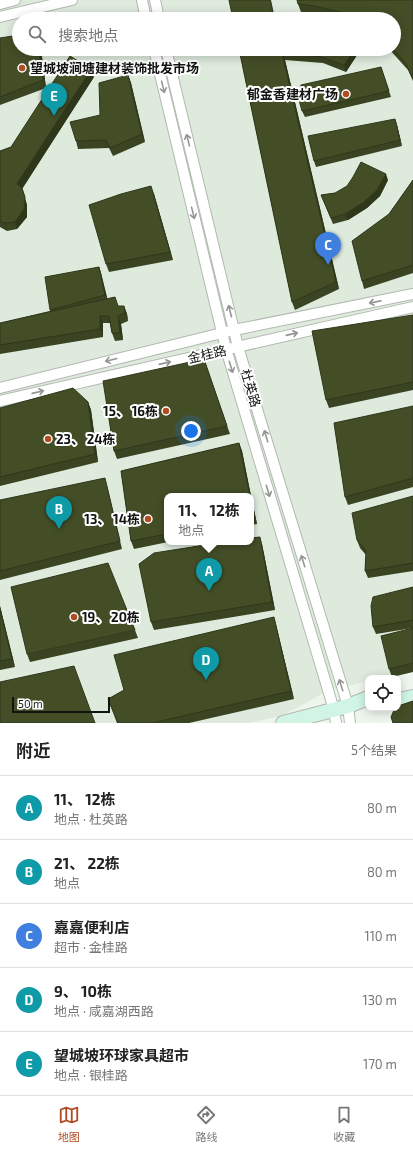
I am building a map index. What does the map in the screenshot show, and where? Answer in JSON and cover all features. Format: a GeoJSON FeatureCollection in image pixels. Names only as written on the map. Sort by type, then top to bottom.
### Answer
{"type":"FeatureCollection","features":[{"type":"Feature","properties":{"kind":"main road"},"geometry":{"type":"LineString","coordinates":[[401,690],[413,688]]}},
{"type":"Feature","properties":{"kind":"main road"},"geometry":{"type":"LineString","coordinates":[[401,699],[413,696]]}},
{"type":"Feature","properties":{"kind":"main road"},"geometry":{"type":"LineString","coordinates":[[283,723],[342,715],[365,700]]}},
{"type":"Feature","properties":{"kind":"main road"},"geometry":{"type":"LineString","coordinates":[[306,723],[365,709]]}},
{"type":"Feature","properties":{"kind":"street"},"geometry":{"type":"LineString","coordinates":[[0,4],[15,0]]}},
{"type":"Feature","properties":{"kind":"street"},"geometry":{"type":"LineString","coordinates":[[21,12],[72,0]]}},
{"type":"Feature","properties":{"kind":"street"},"geometry":{"type":"LineString","coordinates":[[142,0],[145,12]]}},
{"type":"Feature","properties":{"kind":"street"},"geometry":{"type":"LineString","coordinates":[[155,0],[158,12]]}},
{"type":"Feature","properties":{"kind":"street"},"geometry":{"type":"LineString","coordinates":[[0,17],[12,14]]}},
{"type":"Feature","properties":{"kind":"street","name":"杜英路"},"geometry":{"type":"LineString","coordinates":[[156,56],[226,349],[342,715]]}},
{"type":"Feature","properties":{"kind":"street","name":"杜英路"},"geometry":{"type":"LineString","coordinates":[[168,56],[238,346],[342,715]]}},
{"type":"Feature","properties":{"kind":"street","name":"金桂路"},"geometry":{"type":"LineString","coordinates":[[0,388],[234,330],[413,294]]}},
{"type":"Feature","properties":{"kind":"street","name":"金桂路"},"geometry":{"type":"LineString","coordinates":[[0,401],[413,306]]}},
{"type":"Feature","properties":{"kind":"shaded area"},"geometry":{"type":"Polygon","coordinates":[[[0,0],[413,0],[413,668],[388,675],[365,675],[365,682],[328,691],[281,716],[248,723],[0,723],[0,0]]]}},
{"type":"Feature","properties":{"kind":"building"},"geometry":{"type":"Polygon","coordinates":[[[229,0],[270,0],[273,12],[232,12],[229,0]]]}},
{"type":"Feature","properties":{"kind":"building"},"geometry":{"type":"Polygon","coordinates":[[[297,0],[413,0],[413,79],[405,62],[399,56],[401,56],[401,12],[340,12],[315,6],[298,4],[297,0]]]}},
{"type":"Feature","properties":{"kind":"building","name":"望城坡涧塘建材装饰批发市场"},"geometry":{"type":"Polygon","coordinates":[[[12,36],[12,56],[40,56],[43,80],[0,97],[0,38],[12,36]]]}},
{"type":"Feature","properties":{"kind":"building"},"geometry":{"type":"Polygon","coordinates":[[[70,56],[91,69],[17,184],[22,188],[25,197],[24,209],[15,222],[4,223],[0,221],[0,151],[11,147],[70,56]]]}},
{"type":"Feature","properties":{"kind":"building"},"geometry":{"type":"Polygon","coordinates":[[[240,56],[283,56],[336,282],[292,302],[240,56]]]}},
{"type":"Feature","properties":{"kind":"building"},"geometry":{"type":"Polygon","coordinates":[[[312,56],[350,56],[344,65],[321,57],[312,56]]]}},
{"type":"Feature","properties":{"kind":"building","name":"郁金香建材广场"},"geometry":{"type":"Polygon","coordinates":[[[381,67],[389,91],[302,111],[298,96],[301,85],[381,67]]]}},
{"type":"Feature","properties":{"kind":"building"},"geometry":{"type":"Polygon","coordinates":[[[128,75],[142,134],[110,148],[106,140],[76,141],[70,122],[100,115],[99,83],[128,75]]]}},
{"type":"Feature","properties":{"kind":"building"},"geometry":{"type":"Polygon","coordinates":[[[395,119],[400,140],[314,161],[308,136],[395,119]]]}},
{"type":"Feature","properties":{"kind":"building"},"geometry":{"type":"Polygon","coordinates":[[[361,162],[386,174],[377,190],[364,202],[345,214],[331,218],[321,195],[335,193],[347,186],[361,162]]]}},
{"type":"Feature","properties":{"kind":"building"},"geometry":{"type":"Polygon","coordinates":[[[413,180],[413,265],[362,281],[352,241],[389,214],[413,180]]]}},
{"type":"Feature","properties":{"kind":"building"},"geometry":{"type":"Polygon","coordinates":[[[151,186],[170,252],[106,264],[89,205],[151,186]]]}},
{"type":"Feature","properties":{"kind":"building"},"geometry":{"type":"Polygon","coordinates":[[[99,267],[105,295],[50,310],[45,277],[99,267]]]}},
{"type":"Feature","properties":{"kind":"building"},"geometry":{"type":"Polygon","coordinates":[[[115,297],[118,306],[124,306],[125,313],[118,316],[120,333],[112,333],[109,316],[100,316],[100,329],[0,345],[0,323],[115,297]]]}},
{"type":"Feature","properties":{"kind":"building"},"geometry":{"type":"Polygon","coordinates":[[[413,315],[413,382],[326,400],[312,331],[413,315]]]}},
{"type":"Feature","properties":{"kind":"building","name":"15、 16栋"},"geometry":{"type":"Polygon","coordinates":[[[204,359],[227,426],[114,451],[103,381],[204,359]]]}},
{"type":"Feature","properties":{"kind":"building","name":"23、 24栋"},"geometry":{"type":"Polygon","coordinates":[[[73,388],[88,402],[95,454],[0,477],[0,408],[73,388]]]}},
{"type":"Feature","properties":{"kind":"building"},"geometry":{"type":"Polygon","coordinates":[[[413,406],[413,478],[345,497],[334,423],[413,406]]]}},
{"type":"Feature","properties":{"kind":"building","name":"13、 14栋"},"geometry":{"type":"Polygon","coordinates":[[[239,443],[249,493],[164,493],[164,535],[131,541],[121,471],[239,443]]]}},
{"type":"Feature","properties":{"kind":"building"},"geometry":{"type":"Polygon","coordinates":[[[105,478],[120,541],[0,571],[0,500],[105,478]]]}},
{"type":"Feature","properties":{"kind":"building"},"geometry":{"type":"Polygon","coordinates":[[[413,496],[413,563],[365,571],[366,551],[357,540],[352,513],[413,496]]]}},
{"type":"Feature","properties":{"kind":"building"},"geometry":{"type":"Polygon","coordinates":[[[260,537],[272,602],[151,622],[139,564],[154,553],[205,545],[254,545],[254,538],[260,537]]]}},
{"type":"Feature","properties":{"kind":"building","name":"19、 20栋"},"geometry":{"type":"Polygon","coordinates":[[[108,563],[135,630],[27,654],[11,587],[108,563]]]}},
{"type":"Feature","properties":{"kind":"building"},"geometry":{"type":"Polygon","coordinates":[[[413,587],[413,620],[373,627],[371,606],[373,597],[413,587]]]}},
{"type":"Feature","properties":{"kind":"building"},"geometry":{"type":"Polygon","coordinates":[[[0,610],[12,659],[0,661],[0,610]]]}},
{"type":"Feature","properties":{"kind":"building"},"geometry":{"type":"Polygon","coordinates":[[[274,617],[291,691],[152,723],[118,723],[108,699],[124,690],[114,655],[274,617]]]}},
{"type":"Feature","properties":{"kind":"building"},"geometry":{"type":"Polygon","coordinates":[[[413,628],[413,663],[389,669],[381,636],[413,628]]]}},
{"type":"Feature","properties":{"kind":"building"},"geometry":{"type":"Polygon","coordinates":[[[74,666],[95,723],[0,723],[0,682],[74,666]]]}},
{"type":"Feature","properties":{"kind":"building"},"geometry":{"type":"Polygon","coordinates":[[[413,701],[413,723],[393,723],[391,717],[394,711],[401,711],[401,705],[413,701]]]}},
{"type":"Feature","properties":{"kind":"place","name":"望城坡涧塘建材装饰批发市场"},"geometry":{"type":"Point","coordinates":[22,68]}},
{"type":"Feature","properties":{"kind":"place","name":"郁金香建材广场"},"geometry":{"type":"Point","coordinates":[346,94]}},
{"type":"Feature","properties":{"kind":"place","name":"望城坡环球家具超市"},"geometry":{"type":"Point","coordinates":[54,116]}},
{"type":"Feature","properties":{"kind":"place","name":"嘉嘉便利店"},"geometry":{"type":"Point","coordinates":[328,265]}},
{"type":"Feature","properties":{"kind":"place","name":"15、 16栋"},"geometry":{"type":"Point","coordinates":[166,411]}},
{"type":"Feature","properties":{"kind":"place","name":"23、 24栋"},"geometry":{"type":"Point","coordinates":[48,439]}},
{"type":"Feature","properties":{"kind":"place","name":"13、 14栋"},"geometry":{"type":"Point","coordinates":[148,519]}},
{"type":"Feature","properties":{"kind":"place","name":"21、 22栋"},"geometry":{"type":"Point","coordinates":[59,529]}},
{"type":"Feature","properties":{"kind":"place","name":"11、 12栋"},"geometry":{"type":"Point","coordinates":[209,591]}},
{"type":"Feature","properties":{"kind":"place","name":"19、 20栋"},"geometry":{"type":"Point","coordinates":[74,617]}},
{"type":"Feature","properties":{"kind":"place","name":"9、 10栋"},"geometry":{"type":"Point","coordinates":[206,680]}}]}
